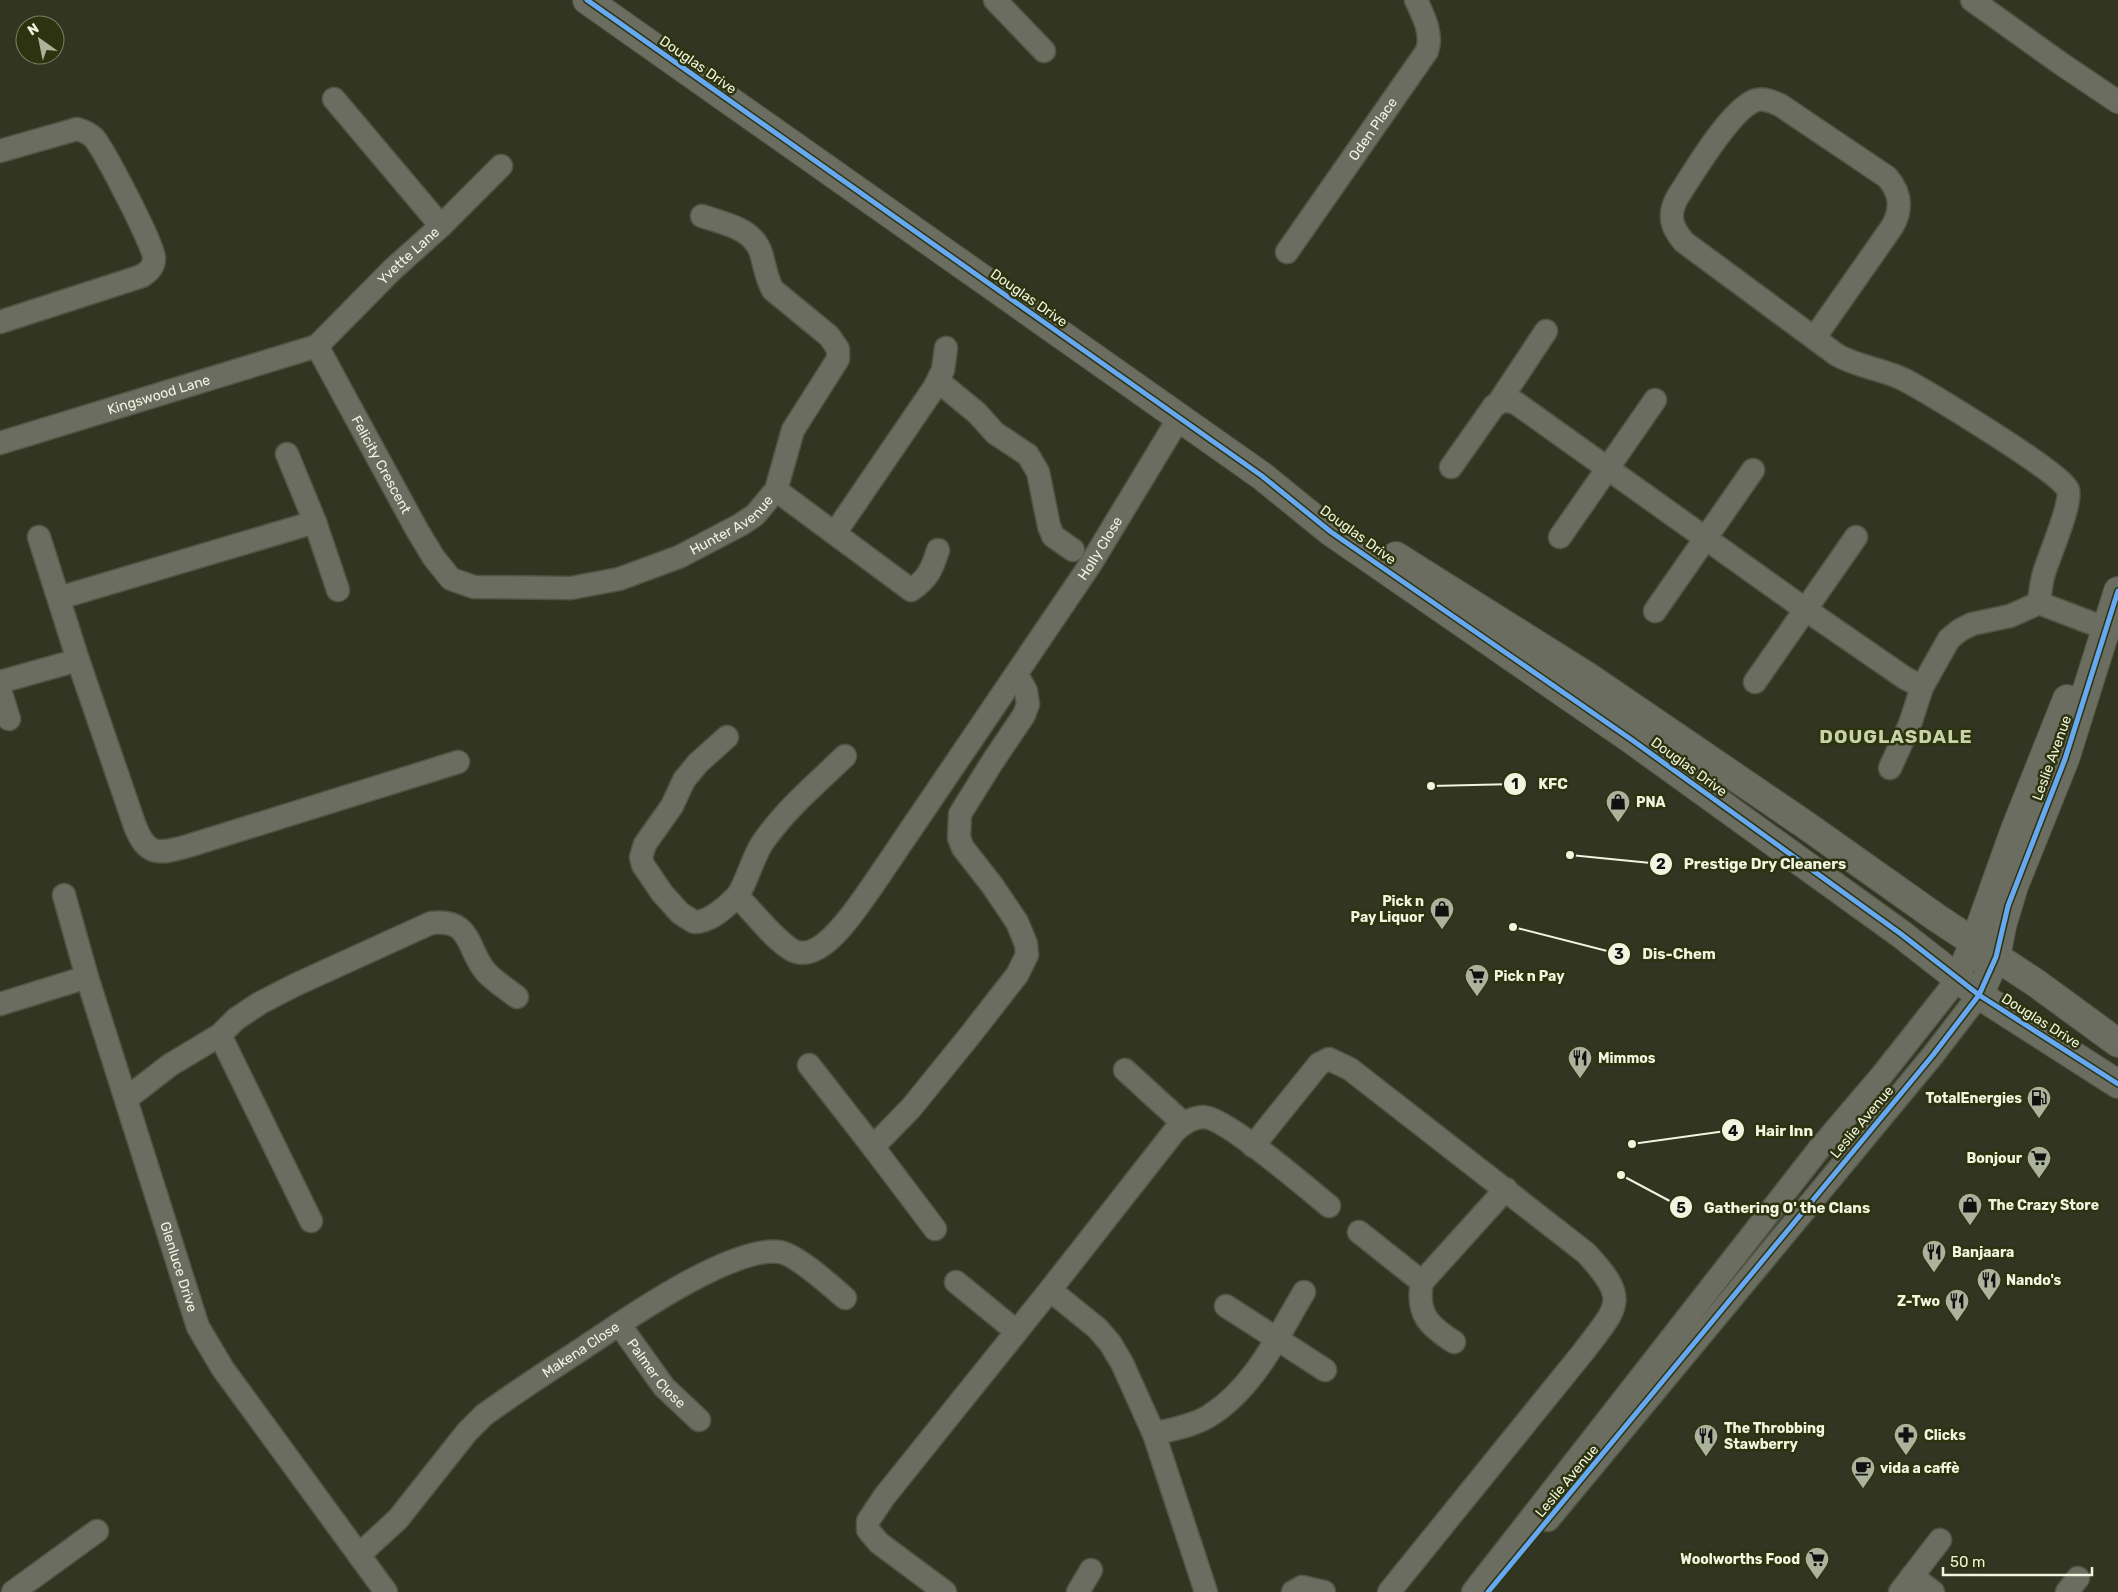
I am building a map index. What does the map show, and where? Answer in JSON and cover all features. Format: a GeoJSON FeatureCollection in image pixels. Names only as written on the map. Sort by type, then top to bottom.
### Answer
{"type":"FeatureCollection","features":[{"type":"Feature","properties":{"kind":"street","name":"Douglas Drive"},"geometry":{"type":"LineString","coordinates":[[588,0],[1262,476],[1421,571],[1586,676],[1807,826],[1985,951],[2036,983],[2118,1043]]}},
{"type":"Feature","properties":{"kind":"street"},"geometry":{"type":"LineString","coordinates":[[995,0],[1044,51]]}},
{"type":"Feature","properties":{"kind":"street","name":"Oden Place"},"geometry":{"type":"LineString","coordinates":[[1287,252],[1427,51],[1429,39],[1427,29],[1416,0]]}},
{"type":"Feature","properties":{"kind":"street"},"geometry":{"type":"LineString","coordinates":[[1972,0],[1999,8],[2060,63],[2118,102]]}},
{"type":"Feature","properties":{"kind":"street"},"geometry":{"type":"LineString","coordinates":[[334,99],[441,226]]}},
{"type":"Feature","properties":{"kind":"street"},"geometry":{"type":"LineString","coordinates":[[1815,337],[1892,227],[1898,214],[1899,197],[1894,185],[1887,177],[1780,105],[1768,100],[1759,100],[1748,104],[1734,116],[1672,206],[1671,221],[1677,234],[1684,242],[1844,359],[1905,380],[2018,449],[2051,471],[2066,485],[2069,493],[2066,509],[2043,577],[2039,603]]}},
{"type":"Feature","properties":{"kind":"street"},"geometry":{"type":"LineString","coordinates":[[0,151],[77,128],[87,132],[100,147],[149,240],[154,259],[150,270],[142,276],[0,322]]}},
{"type":"Feature","properties":{"kind":"street","name":"Yvette Lane"},"geometry":{"type":"LineString","coordinates":[[317,346],[393,269],[441,226],[501,166]]}},
{"type":"Feature","properties":{"kind":"street","name":"Hunter Avenue"},"geometry":{"type":"LineString","coordinates":[[452,579],[474,587],[571,588],[619,579],[679,557],[740,525],[755,515],[776,490],[793,430],[838,359],[838,349],[829,336],[773,290],[768,281],[756,241],[746,231],[702,216]]}},
{"type":"Feature","properties":{"kind":"street"},"geometry":{"type":"LineString","coordinates":[[1451,467],[1499,402],[1546,331]]}},
{"type":"Feature","properties":{"kind":"street","name":"Kingswood Lane"},"geometry":{"type":"LineString","coordinates":[[0,443],[317,346]]}},
{"type":"Feature","properties":{"kind":"street","name":"Felicity Crescent"},"geometry":{"type":"LineString","coordinates":[[317,346],[417,530],[444,572],[452,579]]}},
{"type":"Feature","properties":{"kind":"street"},"geometry":{"type":"LineString","coordinates":[[835,533],[938,381],[943,370],[946,348]]}},
{"type":"Feature","properties":{"kind":"street"},"geometry":{"type":"LineString","coordinates":[[938,381],[977,413],[995,433],[1028,456],[1038,472],[1049,526],[1053,536],[1073,550]]}},
{"type":"Feature","properties":{"kind":"street"},"geometry":{"type":"LineString","coordinates":[[1499,402],[1510,400],[1516,403],[1805,609],[1922,688]]}},
{"type":"Feature","properties":{"kind":"street"},"geometry":{"type":"LineString","coordinates":[[1560,537],[1609,469],[1655,400]]}},
{"type":"Feature","properties":{"kind":"street","name":"Holly Close"},"geometry":{"type":"LineString","coordinates":[[737,896],[792,950],[809,953],[820,948],[850,916],[1017,675],[1090,565],[1179,418]]}},
{"type":"Feature","properties":{"kind":"street"},"geometry":{"type":"LineString","coordinates":[[287,454],[315,522],[338,590]]}},
{"type":"Feature","properties":{"kind":"street"},"geometry":{"type":"LineString","coordinates":[[1655,611],[1753,470]]}},
{"type":"Feature","properties":{"kind":"street","name":"Douglas Drive"},"geometry":{"type":"LineString","coordinates":[[1262,476],[1331,532],[1632,740],[1893,928],[1979,996],[2118,1084]]}},
{"type":"Feature","properties":{"kind":"street"},"geometry":{"type":"LineString","coordinates":[[776,490],[911,590],[922,583],[931,572],[938,550]]}},
{"type":"Feature","properties":{"kind":"street"},"geometry":{"type":"LineString","coordinates":[[59,598],[315,522]]}},
{"type":"Feature","properties":{"kind":"street"},"geometry":{"type":"LineString","coordinates":[[39,536],[78,660],[140,840],[146,847],[156,852],[165,852],[188,846],[458,762]]}},
{"type":"Feature","properties":{"kind":"street"},"geometry":{"type":"LineString","coordinates":[[1755,682],[1856,537]]}},
{"type":"Feature","properties":{"kind":"street","name":"Leslie Avenue"},"geometry":{"type":"LineString","coordinates":[[1488,1592],[1933,1055],[1979,996],[1990,898],[2017,823],[2116,595]]}},
{"type":"Feature","properties":{"kind":"street"},"geometry":{"type":"LineString","coordinates":[[1890,768],[1910,724],[1922,688],[1944,647],[1960,630],[1972,624],[2010,616],[2039,603],[2102,627]]}},
{"type":"Feature","properties":{"kind":"street","name":"Leslie Avenue"},"geometry":{"type":"LineString","coordinates":[[1473,1592],[1819,1149],[1957,980],[1985,951],[2002,926],[2014,886],[2055,785],[2102,627]]}},
{"type":"Feature","properties":{"kind":"street"},"geometry":{"type":"LineString","coordinates":[[0,682],[78,660]]}},
{"type":"Feature","properties":{"kind":"street"},"geometry":{"type":"LineString","coordinates":[[874,1147],[911,1108],[971,1034],[1017,974],[1027,955],[1026,944],[1017,922],[992,885],[963,848],[958,828],[960,814],[970,796],[1024,715],[1028,698],[1017,675]]}},
{"type":"Feature","properties":{"kind":"street"},"geometry":{"type":"LineString","coordinates":[[0,690],[9,719]]}},
{"type":"Feature","properties":{"kind":"street"},"geometry":{"type":"LineString","coordinates":[[727,737],[698,763],[684,780],[672,806],[645,844],[642,857],[647,870],[662,893],[680,913],[694,922],[708,920],[737,896],[763,841],[782,818],[845,756]]}},
{"type":"Feature","properties":{"kind":"street","name":"Glenluce Drive"},"geometry":{"type":"LineString","coordinates":[[64,895],[87,977],[191,1307],[204,1340],[254,1412],[386,1592]]}},
{"type":"Feature","properties":{"kind":"street"},"geometry":{"type":"LineString","coordinates":[[1937,918],[1962,914],[1990,898]]}},
{"type":"Feature","properties":{"kind":"street"},"geometry":{"type":"LineString","coordinates":[[126,1099],[170,1065],[220,1035],[236,1019],[260,1003],[303,981],[431,923],[450,923],[462,930],[486,972],[517,996]]}},
{"type":"Feature","properties":{"kind":"street"},"geometry":{"type":"LineString","coordinates":[[0,1004],[87,977]]}},
{"type":"Feature","properties":{"kind":"street"},"geometry":{"type":"LineString","coordinates":[[220,1035],[311,1221]]}},
{"type":"Feature","properties":{"kind":"street"},"geometry":{"type":"LineString","coordinates":[[1253,1146],[1319,1064],[1329,1059],[1350,1069],[1586,1253],[1614,1291],[1615,1307],[1584,1352],[1389,1592]]}},
{"type":"Feature","properties":{"kind":"street"},"geometry":{"type":"LineString","coordinates":[[809,1065],[874,1147],[935,1229]]}},
{"type":"Feature","properties":{"kind":"street"},"geometry":{"type":"LineString","coordinates":[[1125,1070],[1183,1122]]}},
{"type":"Feature","properties":{"kind":"street"},"geometry":{"type":"LineString","coordinates":[[945,1592],[879,1543],[868,1530],[868,1521],[884,1496],[1183,1122],[1204,1117],[1212,1119],[1253,1146],[1329,1206]]}},
{"type":"Feature","properties":{"kind":"street"},"geometry":{"type":"LineString","coordinates":[[1454,1342],[1438,1332],[1428,1321],[1422,1309],[1420,1295],[1422,1282],[1506,1189]]}},
{"type":"Feature","properties":{"kind":"street"},"geometry":{"type":"LineString","coordinates":[[1359,1232],[1422,1282]]}},
{"type":"Feature","properties":{"kind":"street","name":"Makena Close"},"geometry":{"type":"LineString","coordinates":[[359,1555],[398,1519],[467,1432],[484,1415],[653,1302],[713,1270],[740,1259],[765,1253],[782,1252],[845,1298]]}},
{"type":"Feature","properties":{"kind":"street"},"geometry":{"type":"LineString","coordinates":[[956,1282],[1016,1331]]}},
{"type":"Feature","properties":{"kind":"street"},"geometry":{"type":"LineString","coordinates":[[1050,1290],[1092,1323],[1110,1343],[1131,1380],[1154,1434],[1206,1592]]}},
{"type":"Feature","properties":{"kind":"street"},"geometry":{"type":"LineString","coordinates":[[1154,1434],[1199,1421],[1223,1406],[1244,1386],[1262,1362],[1304,1292]]}},
{"type":"Feature","properties":{"kind":"street"},"geometry":{"type":"LineString","coordinates":[[1226,1306],[1325,1370]]}},
{"type":"Feature","properties":{"kind":"street","name":"Palmer Close"},"geometry":{"type":"LineString","coordinates":[[619,1324],[664,1387],[699,1420]]}},
{"type":"Feature","properties":{"kind":"street"},"geometry":{"type":"LineString","coordinates":[[13,1592],[97,1531]]}},
{"type":"Feature","properties":{"kind":"street"},"geometry":{"type":"LineString","coordinates":[[1933,1592],[1906,1584],[1940,1540]]}},
{"type":"Feature","properties":{"kind":"street"},"geometry":{"type":"LineString","coordinates":[[1078,1592],[1091,1570]]}},
{"type":"Feature","properties":{"kind":"street"},"geometry":{"type":"LineString","coordinates":[[1293,1592],[1302,1587],[1324,1592]]}},
{"type":"Feature","properties":{"kind":"cycle path"},"geometry":{"type":"LineString","coordinates":[[587,0],[1262,476],[1331,532],[1632,740],[1901,934],[1979,995],[2118,1084]]}},
{"type":"Feature","properties":{"kind":"cycle path"},"geometry":{"type":"LineString","coordinates":[[1488,1592],[1933,1055],[1979,995],[1996,957],[2008,906],[2065,759],[2118,591]]}},
{"type":"Feature","properties":{"kind":"place","name":"KFC"},"geometry":{"type":"Point","coordinates":[1431,786]}},
{"type":"Feature","properties":{"kind":"place","name":"PNA"},"geometry":{"type":"Point","coordinates":[1618,823]}},
{"type":"Feature","properties":{"kind":"place","name":"Prestige Dry Cleaners"},"geometry":{"type":"Point","coordinates":[1570,855]}},
{"type":"Feature","properties":{"kind":"place","name":"Dis-Chem"},"geometry":{"type":"Point","coordinates":[1513,927]}},
{"type":"Feature","properties":{"kind":"place","name":"Pick n Pay Liquor"},"geometry":{"type":"Point","coordinates":[1442,930]}},
{"type":"Feature","properties":{"kind":"place","name":"Pick n Pay"},"geometry":{"type":"Point","coordinates":[1477,997]}},
{"type":"Feature","properties":{"kind":"place","name":"Mimmos"},"geometry":{"type":"Point","coordinates":[1580,1079]}},
{"type":"Feature","properties":{"kind":"place","name":"TotalEnergies"},"geometry":{"type":"Point","coordinates":[2039,1119]}},
{"type":"Feature","properties":{"kind":"place","name":"Hair Inn"},"geometry":{"type":"Point","coordinates":[1632,1144]}},
{"type":"Feature","properties":{"kind":"place","name":"Gathering O' the Clans"},"geometry":{"type":"Point","coordinates":[1621,1175]}},
{"type":"Feature","properties":{"kind":"place","name":"Bonjour"},"geometry":{"type":"Point","coordinates":[2039,1179]}},
{"type":"Feature","properties":{"kind":"place","name":"The Crazy Store"},"geometry":{"type":"Point","coordinates":[1970,1226]}},
{"type":"Feature","properties":{"kind":"place","name":"Banjaara"},"geometry":{"type":"Point","coordinates":[1934,1273]}},
{"type":"Feature","properties":{"kind":"place","name":"Nando's"},"geometry":{"type":"Point","coordinates":[1989,1301]}},
{"type":"Feature","properties":{"kind":"place","name":"Z-Two"},"geometry":{"type":"Point","coordinates":[1957,1322]}},
{"type":"Feature","properties":{"kind":"place","name":"Clicks"},"geometry":{"type":"Point","coordinates":[1906,1456]}},
{"type":"Feature","properties":{"kind":"place","name":"The Throbbing Stawberry"},"geometry":{"type":"Point","coordinates":[1706,1457]}},
{"type":"Feature","properties":{"kind":"place","name":"vida a caffè"},"geometry":{"type":"Point","coordinates":[1863,1489]}},
{"type":"Feature","properties":{"kind":"place","name":"Woolworths Food"},"geometry":{"type":"Point","coordinates":[1817,1580]}},
{"type":"Feature","properties":{"kind":"district","name":"DOUGLASDALE"},"geometry":{"type":"Point","coordinates":[1896,736]}}]}
